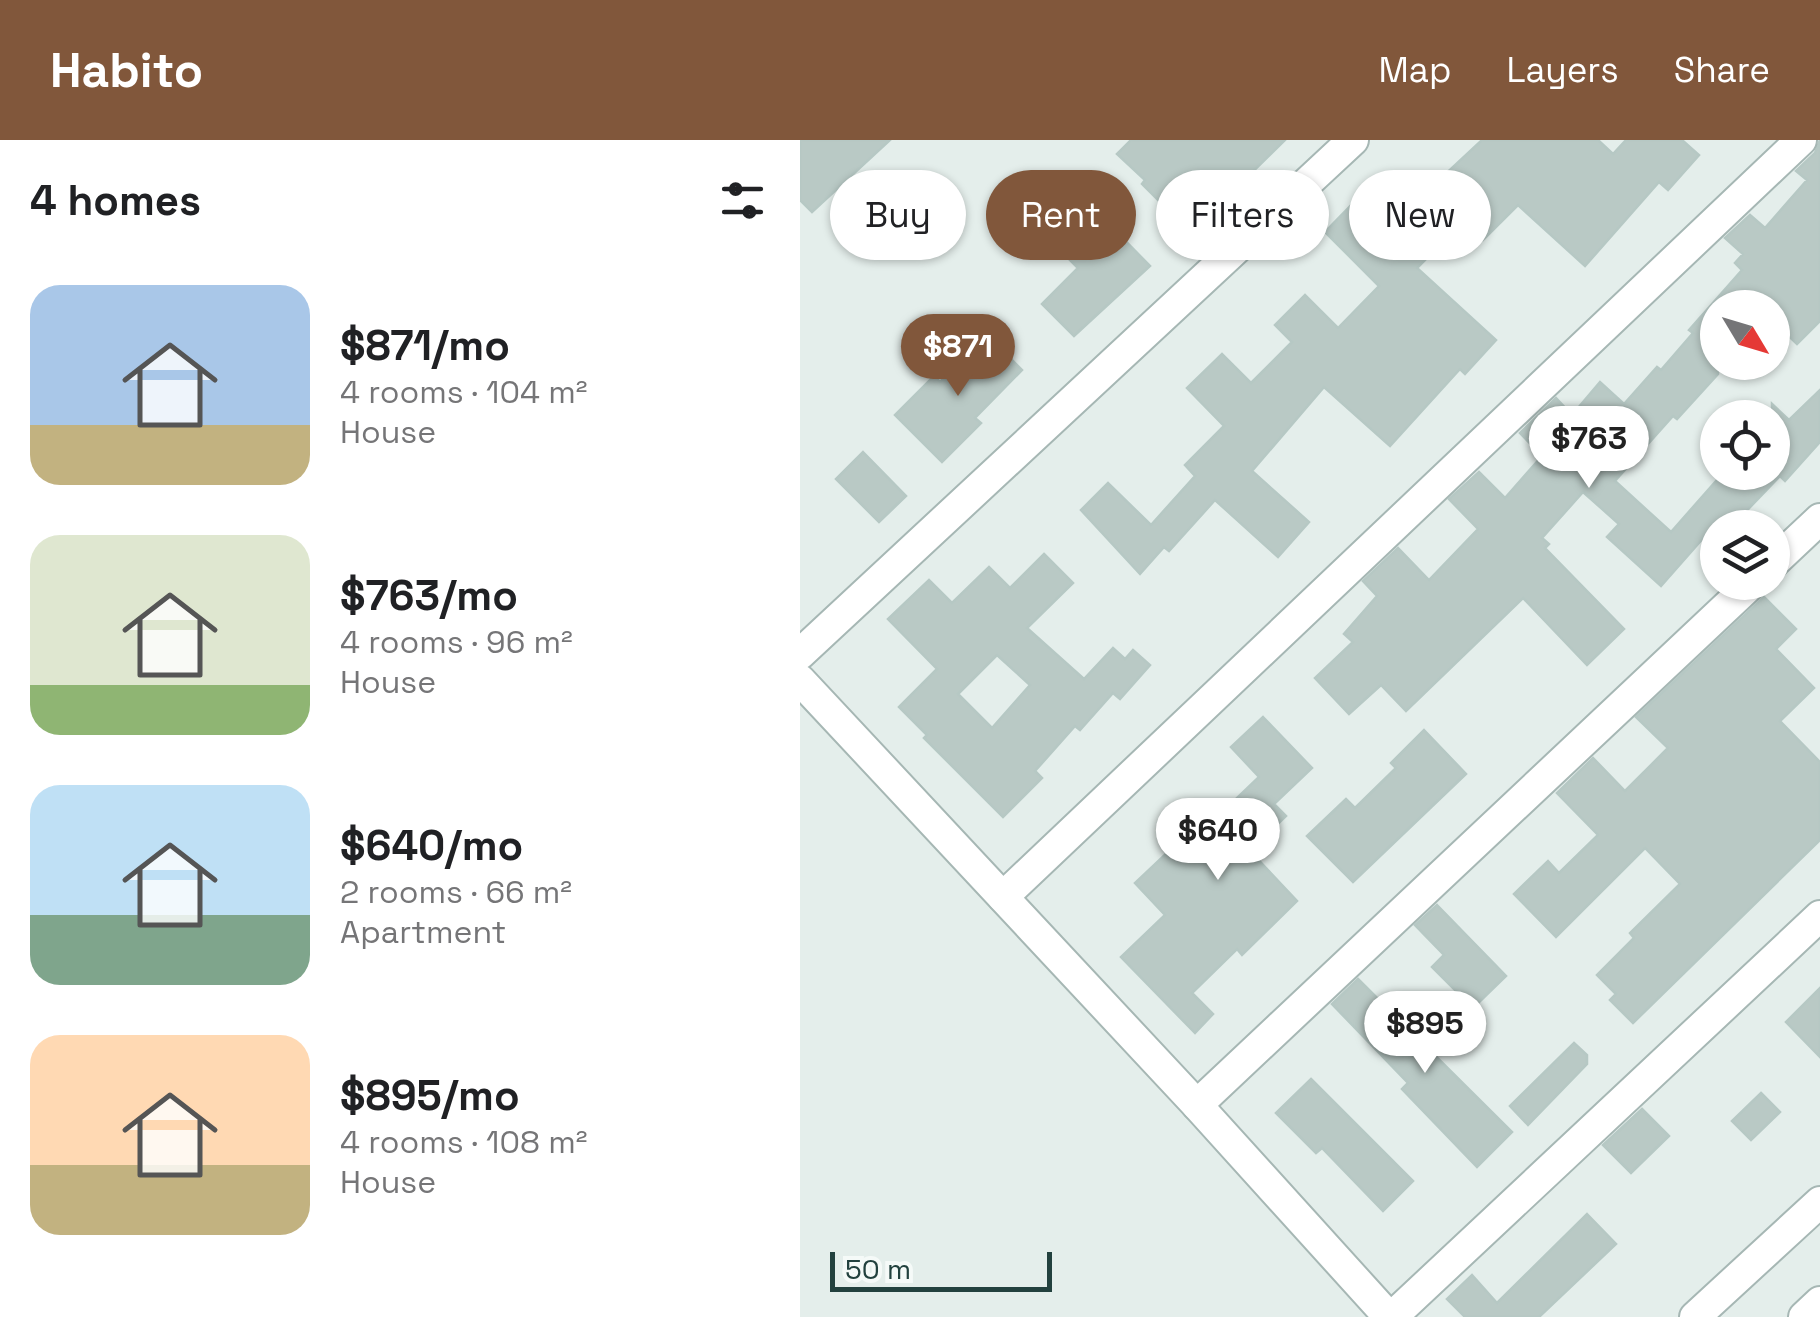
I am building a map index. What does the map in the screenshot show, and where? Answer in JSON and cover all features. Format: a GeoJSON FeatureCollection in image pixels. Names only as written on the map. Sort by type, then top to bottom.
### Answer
{"type":"FeatureCollection","features":[{"type":"Feature","properties":{"kind":"street"},"geometry":{"type":"LineString","coordinates":[[800,654],[1353,140]]}},
{"type":"Feature","properties":{"kind":"street"},"geometry":{"type":"LineString","coordinates":[[1003,897],[1801,140]]}},
{"type":"Feature","properties":{"kind":"street"},"geometry":{"type":"LineString","coordinates":[[1790,547],[1820,519]]}},
{"type":"Feature","properties":{"kind":"street"},"geometry":{"type":"LineString","coordinates":[[1196,1104],[1734,600]]}},
{"type":"Feature","properties":{"kind":"street"},"geometry":{"type":"LineString","coordinates":[[800,680],[1391,1317],[1820,916]]}},
{"type":"Feature","properties":{"kind":"street"},"geometry":{"type":"LineString","coordinates":[[1694,1317],[1820,1202]]}},
{"type":"Feature","properties":{"kind":"street"},"geometry":{"type":"LineString","coordinates":[[1804,1317],[1820,1302]]}},
{"type":"Feature","properties":{"kind":"building"},"geometry":{"type":"Polygon","coordinates":[[[800,140],[890,140],[858,170],[830,170],[830,195],[812,212],[800,200],[800,140]]]}},
{"type":"Feature","properties":{"kind":"building"},"geometry":{"type":"Polygon","coordinates":[[[1131,140],[1285,140],[1254,170],[1156,170],[1156,198],[1142,184],[1145,180],[1117,154],[1131,140]]]}},
{"type":"Feature","properties":{"kind":"building"},"geometry":{"type":"Polygon","coordinates":[[[1482,140],[1598,140],[1613,154],[1626,140],[1682,140],[1699,155],[1668,190],[1659,182],[1585,266],[1518,205],[1491,232],[1491,170],[1450,170],[1482,140]]]}},
{"type":"Feature","properties":{"kind":"building"},"geometry":{"type":"Polygon","coordinates":[[[1820,140],[1820,321],[1797,344],[1790,337],[1790,290],[1724,290],[1742,270],[1735,263],[1743,254],[1725,238],[1750,215],[1765,228],[1807,180],[1796,171],[1815,153],[1820,140]]]}},
{"type":"Feature","properties":{"kind":"building"},"geometry":{"type":"Polygon","coordinates":[[[1349,207],[1349,256],[1329,236],[1329,228],[1349,207]]]}},
{"type":"Feature","properties":{"kind":"building"},"geometry":{"type":"Polygon","coordinates":[[[1136,252],[1150,266],[1074,336],[1042,304],[1078,268],[1070,260],[1136,260],[1136,252]]]}},
{"type":"Feature","properties":{"kind":"building"},"geometry":{"type":"Polygon","coordinates":[[[1353,260],[1425,260],[1417,268],[1496,340],[1465,374],[1460,369],[1390,446],[1324,387],[1252,471],[1309,522],[1278,557],[1215,500],[1169,551],[1164,547],[1140,574],[1081,510],[1108,483],[1151,525],[1195,476],[1185,465],[1224,426],[1187,388],[1222,354],[1251,383],[1292,342],[1275,325],[1305,295],[1338,328],[1379,286],[1353,260]]]}},
{"type":"Feature","properties":{"kind":"building"},"geometry":{"type":"Polygon","coordinates":[[[1700,318],[1700,380],[1713,380],[1677,419],[1673,416],[1615,481],[1671,532],[1708,490],[1767,490],[1747,510],[1700,510],[1700,542],[1661,586],[1607,537],[1619,524],[1583,492],[1542,538],[1549,544],[1545,548],[1624,629],[1587,665],[1523,598],[1406,711],[1381,685],[1349,714],[1315,678],[1353,642],[1344,634],[1377,596],[1363,581],[1398,548],[1429,580],[1478,529],[1449,499],[1479,472],[1505,498],[1542,456],[1520,433],[1556,398],[1572,415],[1600,382],[1624,404],[1657,367],[1661,370],[1693,333],[1689,330],[1700,318]]]}},
{"type":"Feature","properties":{"kind":"building"},"geometry":{"type":"Polygon","coordinates":[[[987,335],[1022,370],[975,418],[981,423],[942,462],[895,415],[934,376],[940,382],[987,335]]]}},
{"type":"Feature","properties":{"kind":"building"},"geometry":{"type":"Polygon","coordinates":[[[1820,390],[1820,442],[1790,475],[1790,419],[1820,390]]]}},
{"type":"Feature","properties":{"kind":"building"},"geometry":{"type":"Polygon","coordinates":[[[863,452],[906,496],[879,522],[836,479],[863,452]]]}},
{"type":"Feature","properties":{"kind":"building"},"geometry":{"type":"Polygon","coordinates":[[[1044,554],[1073,583],[1027,628],[1084,679],[1113,648],[1125,659],[1133,650],[1150,665],[1120,699],[1113,693],[1080,730],[1075,726],[1035,771],[1042,778],[1003,817],[924,738],[927,735],[899,707],[937,669],[888,619],[929,580],[952,603],[989,567],[1010,588],[1044,554]],[[997,655],[958,694],[992,728],[1030,685],[997,655]]]}},
{"type":"Feature","properties":{"kind":"building"},"geometry":{"type":"Polygon","coordinates":[[[1761,600],[1767,600],[1796,629],[1776,649],[1814,688],[1780,721],[1820,762],[1820,840],[1633,1023],[1610,1000],[1616,994],[1597,975],[1634,938],[1630,933],[1680,884],[1645,848],[1556,937],[1514,894],[1548,861],[1559,873],[1598,835],[1557,793],[1593,758],[1625,791],[1668,748],[1636,717],[1761,600]]]}},
{"type":"Feature","properties":{"kind":"building"},"geometry":{"type":"Polygon","coordinates":[[[1263,717],[1312,768],[1274,804],[1286,816],[1250,851],[1297,901],[1242,955],[1237,949],[1192,993],[1213,1014],[1195,1033],[1121,957],[1165,915],[1135,883],[1206,816],[1212,822],[1259,777],[1231,747],[1263,717]]]}},
{"type":"Feature","properties":{"kind":"building"},"geometry":{"type":"Polygon","coordinates":[[[1424,730],[1466,774],[1353,882],[1307,836],[1346,799],[1355,808],[1396,768],[1391,763],[1424,730]]]}},
{"type":"Feature","properties":{"kind":"building"},"geometry":{"type":"Polygon","coordinates":[[[1437,905],[1506,976],[1473,1008],[1432,967],[1444,955],[1415,925],[1437,905]]]}},
{"type":"Feature","properties":{"kind":"building"},"geometry":{"type":"Polygon","coordinates":[[[1358,979],[1512,1132],[1477,1167],[1402,1089],[1408,1083],[1332,1004],[1358,979]]]}},
{"type":"Feature","properties":{"kind":"building"},"geometry":{"type":"Polygon","coordinates":[[[1820,988],[1820,1057],[1786,1022],[1820,988]]]}},
{"type":"Feature","properties":{"kind":"building"},"geometry":{"type":"Polygon","coordinates":[[[1574,1043],[1587,1055],[1587,1064],[1528,1125],[1510,1106],[1574,1043]]]}},
{"type":"Feature","properties":{"kind":"building"},"geometry":{"type":"Polygon","coordinates":[[[1311,1079],[1413,1181],[1383,1211],[1322,1148],[1316,1153],[1276,1113],[1311,1079]]]}},
{"type":"Feature","properties":{"kind":"building"},"geometry":{"type":"Polygon","coordinates":[[[1761,1093],[1780,1112],[1751,1140],[1732,1121],[1761,1093]]]}},
{"type":"Feature","properties":{"kind":"building"},"geometry":{"type":"Polygon","coordinates":[[[1642,1109],[1669,1136],[1631,1173],[1603,1145],[1642,1109]]]}},
{"type":"Feature","properties":{"kind":"building"},"geometry":{"type":"Polygon","coordinates":[[[1587,1214],[1616,1244],[1539,1317],[1465,1317],[1447,1299],[1472,1275],[1497,1303],[1587,1214]]]}}]}
